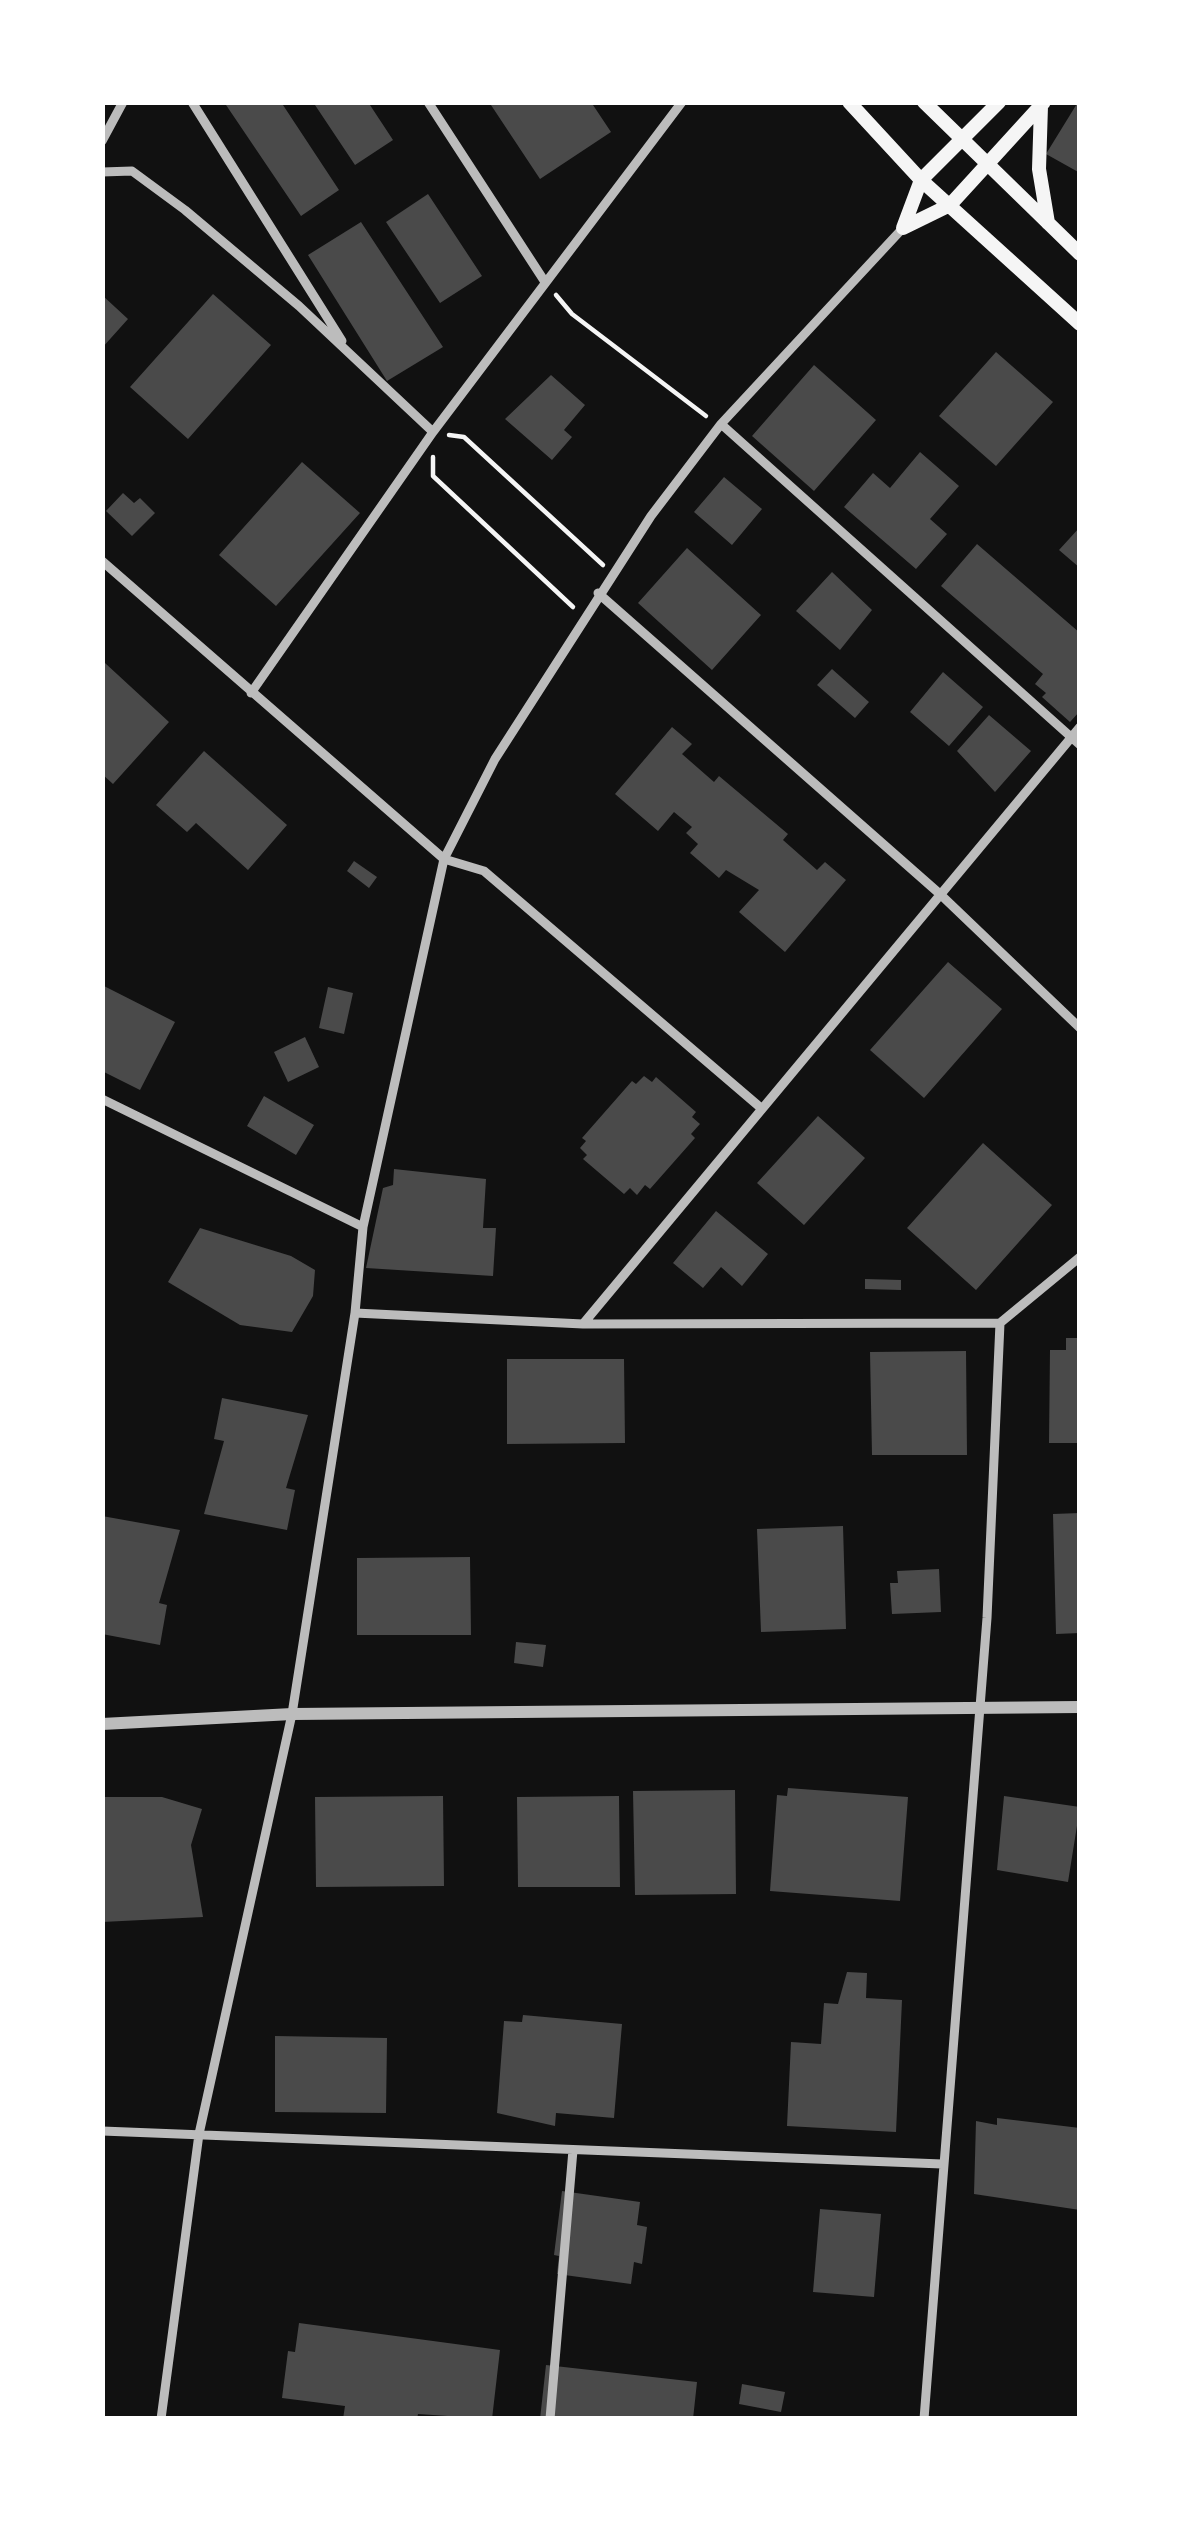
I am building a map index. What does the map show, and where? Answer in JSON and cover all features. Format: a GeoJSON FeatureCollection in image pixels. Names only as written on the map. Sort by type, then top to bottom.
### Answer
{"type":"FeatureCollection","features":[{"type":"Feature","properties":{"kind":"main road"},"geometry":{"type":"LineString","coordinates":[[849,102],[921,180],[1080,325]]}},
{"type":"Feature","properties":{"kind":"main road"},"geometry":{"type":"LineString","coordinates":[[923,102],[1080,254]]}},
{"type":"Feature","properties":{"kind":"main road"},"geometry":{"type":"LineString","coordinates":[[903,228],[921,180],[999,102]]}},
{"type":"Feature","properties":{"kind":"main road"},"geometry":{"type":"LineString","coordinates":[[903,228],[950,205],[1042,104]]}},
{"type":"Feature","properties":{"kind":"main road"},"geometry":{"type":"LineString","coordinates":[[1042,104],[1039,169],[1048,223]]}},
{"type":"Feature","properties":{"kind":"street"},"geometry":{"type":"LineString","coordinates":[[102,141],[122,102]]}},
{"type":"Feature","properties":{"kind":"street"},"geometry":{"type":"LineString","coordinates":[[192,102],[350,353]]}},
{"type":"Feature","properties":{"kind":"street"},"geometry":{"type":"LineString","coordinates":[[428,102],[545,282]]}},
{"type":"Feature","properties":{"kind":"street"},"geometry":{"type":"LineString","coordinates":[[251,693],[433,432],[682,102]]}},
{"type":"Feature","properties":{"kind":"street"},"geometry":{"type":"LineString","coordinates":[[102,172],[132,171],[167,197],[350,353],[433,432]]}},
{"type":"Feature","properties":{"kind":"street"},"geometry":{"type":"LineString","coordinates":[[161,2419],[199,2134],[292,1714],[355,1313],[362,1227],[444,859],[495,759],[612,573],[721,424],[903,228]]}},
{"type":"Feature","properties":{"kind":"street"},"geometry":{"type":"LineString","coordinates":[[721,424],[1076,741]]}},
{"type":"Feature","properties":{"kind":"street"},"geometry":{"type":"LineString","coordinates":[[102,561],[444,859],[484,871],[761,1108]]}},
{"type":"Feature","properties":{"kind":"street"},"geometry":{"type":"LineString","coordinates":[[598,593],[941,895],[1080,1028]]}},
{"type":"Feature","properties":{"kind":"street"},"geometry":{"type":"LineString","coordinates":[[583,1324],[941,895],[1076,741],[1080,727]]}},
{"type":"Feature","properties":{"kind":"street"},"geometry":{"type":"LineString","coordinates":[[102,1100],[362,1227]]}},
{"type":"Feature","properties":{"kind":"street"},"geometry":{"type":"LineString","coordinates":[[355,1313],[583,1324],[1000,1323],[1080,1257]]}},
{"type":"Feature","properties":{"kind":"street"},"geometry":{"type":"LineString","coordinates":[[924,2419],[981,1707],[1000,1323]]}},
{"type":"Feature","properties":{"kind":"street"},"geometry":{"type":"LineString","coordinates":[[102,1724],[292,1714],[1080,1707]]}},
{"type":"Feature","properties":{"kind":"street"},"geometry":{"type":"LineString","coordinates":[[102,2131],[942,2164]]}},
{"type":"Feature","properties":{"kind":"street"},"geometry":{"type":"LineString","coordinates":[[550,2419],[573,2150]]}},
{"type":"Feature","properties":{"kind":"path"},"geometry":{"type":"LineString","coordinates":[[545,282],[572,314],[721,424]]}},
{"type":"Feature","properties":{"kind":"path"},"geometry":{"type":"LineString","coordinates":[[584,617],[433,476],[433,432],[464,437],[612,573]]}},
{"type":"Feature","properties":{"kind":"building"},"geometry":{"type":"Polygon","coordinates":[[[224,102],[281,102],[339,190],[301,216],[224,102]]]}},
{"type":"Feature","properties":{"kind":"building"},"geometry":{"type":"Polygon","coordinates":[[[313,102],[368,102],[393,140],[355,165],[313,102]]]}},
{"type":"Feature","properties":{"kind":"building"},"geometry":{"type":"Polygon","coordinates":[[[489,102],[591,102],[611,132],[540,179],[489,102]]]}},
{"type":"Feature","properties":{"kind":"building"},"geometry":{"type":"Polygon","coordinates":[[[1080,102],[1080,173],[1046,154],[1080,102]]]}},
{"type":"Feature","properties":{"kind":"building"},"geometry":{"type":"Polygon","coordinates":[[[428,194],[482,276],[440,303],[386,222],[428,194]]]}},
{"type":"Feature","properties":{"kind":"building"},"geometry":{"type":"Polygon","coordinates":[[[361,222],[443,347],[387,381],[308,255],[361,222]]]}},
{"type":"Feature","properties":{"kind":"building"},"geometry":{"type":"Polygon","coordinates":[[[213,294],[271,345],[188,439],[130,387],[213,294]]]}},
{"type":"Feature","properties":{"kind":"building"},"geometry":{"type":"Polygon","coordinates":[[[102,295],[128,319],[102,348],[102,295]]]}},
{"type":"Feature","properties":{"kind":"building"},"geometry":{"type":"Polygon","coordinates":[[[996,352],[1053,402],[996,466],[939,416],[996,352]]]}},
{"type":"Feature","properties":{"kind":"building"},"geometry":{"type":"Polygon","coordinates":[[[814,365],[876,420],[814,491],[752,436],[814,365]]]}},
{"type":"Feature","properties":{"kind":"building"},"geometry":{"type":"Polygon","coordinates":[[[551,375],[585,405],[564,430],[572,437],[552,460],[505,419],[551,375]]]}},
{"type":"Feature","properties":{"kind":"building"},"geometry":{"type":"Polygon","coordinates":[[[920,452],[959,486],[930,519],[947,534],[916,569],[844,507],[873,473],[890,488],[920,452]]]}},
{"type":"Feature","properties":{"kind":"building"},"geometry":{"type":"Polygon","coordinates":[[[302,462],[360,513],[276,606],[219,555],[302,462]]]}},
{"type":"Feature","properties":{"kind":"building"},"geometry":{"type":"Polygon","coordinates":[[[724,477],[762,509],[732,545],[694,512],[724,477]]]}},
{"type":"Feature","properties":{"kind":"building"},"geometry":{"type":"Polygon","coordinates":[[[123,493],[134,503],[140,498],[155,513],[132,536],[106,511],[123,493]]]}},
{"type":"Feature","properties":{"kind":"building"},"geometry":{"type":"Polygon","coordinates":[[[1080,527],[1080,568],[1059,550],[1080,527]]]}},
{"type":"Feature","properties":{"kind":"building"},"geometry":{"type":"Polygon","coordinates":[[[977,544],[1080,633],[1080,711],[1070,722],[1042,697],[1046,693],[1035,684],[1043,674],[941,586],[977,544]]]}},
{"type":"Feature","properties":{"kind":"building"},"geometry":{"type":"Polygon","coordinates":[[[687,548],[761,615],[712,670],[638,603],[687,548]]]}},
{"type":"Feature","properties":{"kind":"building"},"geometry":{"type":"Polygon","coordinates":[[[832,572],[872,610],[840,650],[796,611],[832,572]]]}},
{"type":"Feature","properties":{"kind":"building"},"geometry":{"type":"Polygon","coordinates":[[[105,663],[169,722],[113,784],[102,774],[105,663]]]}},
{"type":"Feature","properties":{"kind":"building"},"geometry":{"type":"Polygon","coordinates":[[[832,669],[869,702],[855,718],[817,685],[832,669]]]}},
{"type":"Feature","properties":{"kind":"building"},"geometry":{"type":"Polygon","coordinates":[[[943,672],[983,707],[949,746],[910,712],[943,672]]]}},
{"type":"Feature","properties":{"kind":"building"},"geometry":{"type":"Polygon","coordinates":[[[989,715],[1031,751],[995,792],[957,751],[989,715]]]}},
{"type":"Feature","properties":{"kind":"building"},"geometry":{"type":"Polygon","coordinates":[[[672,727],[692,744],[682,754],[714,782],[719,776],[788,834],[783,840],[817,870],[825,862],[846,880],[785,952],[739,912],[759,890],[726,870],[719,878],[690,853],[698,844],[686,833],[692,827],[674,812],[658,831],[615,794],[672,727]]]}},
{"type":"Feature","properties":{"kind":"building"},"geometry":{"type":"Polygon","coordinates":[[[204,751],[287,825],[248,870],[196,823],[187,832],[156,805],[204,751]]]}},
{"type":"Feature","properties":{"kind":"building"},"geometry":{"type":"Polygon","coordinates":[[[354,861],[377,877],[369,888],[347,871],[354,861]]]}},
{"type":"Feature","properties":{"kind":"building"},"geometry":{"type":"Polygon","coordinates":[[[948,962],[1002,1009],[924,1098],[870,1050],[948,962]]]}},
{"type":"Feature","properties":{"kind":"building"},"geometry":{"type":"Polygon","coordinates":[[[102,985],[175,1022],[140,1090],[102,1071],[102,985]]]}},
{"type":"Feature","properties":{"kind":"building"},"geometry":{"type":"Polygon","coordinates":[[[328,987],[353,993],[344,1034],[319,1028],[328,987]]]}},
{"type":"Feature","properties":{"kind":"building"},"geometry":{"type":"Polygon","coordinates":[[[305,1037],[319,1067],[288,1082],[274,1052],[305,1037]]]}},
{"type":"Feature","properties":{"kind":"building"},"geometry":{"type":"Polygon","coordinates":[[[644,1076],[652,1082],[656,1077],[696,1112],[692,1117],[700,1124],[691,1134],[695,1138],[650,1189],[645,1185],[637,1195],[630,1188],[624,1194],[583,1159],[587,1155],[580,1148],[586,1141],[582,1138],[632,1081],[636,1084],[644,1076]]]}},
{"type":"Feature","properties":{"kind":"building"},"geometry":{"type":"Polygon","coordinates":[[[264,1096],[314,1125],[296,1155],[247,1126],[264,1096]]]}},
{"type":"Feature","properties":{"kind":"building"},"geometry":{"type":"Polygon","coordinates":[[[818,1116],[865,1158],[804,1225],[757,1183],[818,1116]]]}},
{"type":"Feature","properties":{"kind":"building"},"geometry":{"type":"Polygon","coordinates":[[[983,1143],[1052,1205],[976,1290],[907,1228],[983,1143]]]}},
{"type":"Feature","properties":{"kind":"building"},"geometry":{"type":"Polygon","coordinates":[[[394,1169],[486,1179],[483,1228],[496,1228],[493,1276],[366,1268],[383,1188],[393,1185],[394,1169]]]}},
{"type":"Feature","properties":{"kind":"building"},"geometry":{"type":"Polygon","coordinates":[[[716,1211],[768,1254],[742,1286],[721,1267],[703,1288],[673,1263],[716,1211]]]}},
{"type":"Feature","properties":{"kind":"building"},"geometry":{"type":"Polygon","coordinates":[[[200,1228],[291,1256],[315,1270],[313,1296],[292,1332],[240,1325],[168,1282],[200,1228]]]}},
{"type":"Feature","properties":{"kind":"building"},"geometry":{"type":"Polygon","coordinates":[[[865,1279],[901,1280],[901,1290],[865,1289],[865,1279]]]}},
{"type":"Feature","properties":{"kind":"building"},"geometry":{"type":"Polygon","coordinates":[[[1066,1338],[1080,1338],[1080,1443],[1049,1443],[1050,1350],[1066,1350],[1066,1338]]]}},
{"type":"Feature","properties":{"kind":"building"},"geometry":{"type":"Polygon","coordinates":[[[966,1351],[967,1455],[872,1455],[870,1352],[966,1351]]]}},
{"type":"Feature","properties":{"kind":"building"},"geometry":{"type":"Polygon","coordinates":[[[507,1359],[624,1359],[625,1443],[507,1444],[507,1359]]]}},
{"type":"Feature","properties":{"kind":"building"},"geometry":{"type":"Polygon","coordinates":[[[222,1398],[308,1415],[286,1488],[295,1490],[287,1530],[204,1514],[224,1441],[214,1439],[222,1398]]]}},
{"type":"Feature","properties":{"kind":"building"},"geometry":{"type":"Polygon","coordinates":[[[1080,1513],[1080,1633],[1056,1634],[1053,1514],[1080,1513]]]}},
{"type":"Feature","properties":{"kind":"building"},"geometry":{"type":"Polygon","coordinates":[[[102,1516],[180,1530],[159,1603],[167,1605],[160,1645],[102,1634],[102,1516]]]}},
{"type":"Feature","properties":{"kind":"building"},"geometry":{"type":"Polygon","coordinates":[[[843,1526],[846,1629],[761,1632],[757,1529],[843,1526]]]}},
{"type":"Feature","properties":{"kind":"building"},"geometry":{"type":"Polygon","coordinates":[[[470,1557],[471,1635],[357,1635],[357,1558],[470,1557]]]}},
{"type":"Feature","properties":{"kind":"building"},"geometry":{"type":"Polygon","coordinates":[[[939,1569],[941,1612],[892,1614],[890,1583],[898,1583],[897,1571],[939,1569]]]}},
{"type":"Feature","properties":{"kind":"building"},"geometry":{"type":"Polygon","coordinates":[[[516,1642],[546,1645],[543,1667],[514,1663],[516,1642]]]}},
{"type":"Feature","properties":{"kind":"building"},"geometry":{"type":"Polygon","coordinates":[[[788,1788],[908,1797],[900,1901],[770,1891],[777,1795],[787,1796],[788,1788]]]}},
{"type":"Feature","properties":{"kind":"building"},"geometry":{"type":"Polygon","coordinates":[[[735,1790],[736,1894],[635,1895],[633,1791],[735,1790]]]}},
{"type":"Feature","properties":{"kind":"building"},"geometry":{"type":"Polygon","coordinates":[[[443,1796],[444,1886],[316,1887],[315,1797],[443,1796]]]}},
{"type":"Feature","properties":{"kind":"building"},"geometry":{"type":"Polygon","coordinates":[[[619,1796],[620,1887],[518,1887],[517,1797],[619,1796]]]}},
{"type":"Feature","properties":{"kind":"building"},"geometry":{"type":"Polygon","coordinates":[[[1004,1796],[1080,1807],[1068,1882],[997,1870],[1004,1796]]]}},
{"type":"Feature","properties":{"kind":"building"},"geometry":{"type":"Polygon","coordinates":[[[102,1797],[162,1797],[202,1809],[191,1845],[203,1917],[102,1922],[102,1797]]]}},
{"type":"Feature","properties":{"kind":"building"},"geometry":{"type":"Polygon","coordinates":[[[847,1972],[867,1973],[866,1998],[902,2000],[896,2132],[787,2126],[791,2042],[821,2044],[824,2003],[838,2004],[847,1972]]]}},
{"type":"Feature","properties":{"kind":"building"},"geometry":{"type":"Polygon","coordinates":[[[523,2015],[622,2024],[614,2118],[556,2113],[555,2126],[497,2113],[504,2021],[522,2022],[523,2015]]]}},
{"type":"Feature","properties":{"kind":"building"},"geometry":{"type":"Polygon","coordinates":[[[275,2036],[387,2038],[386,2113],[275,2112],[275,2036]]]}},
{"type":"Feature","properties":{"kind":"building"},"geometry":{"type":"Polygon","coordinates":[[[997,2118],[1080,2128],[1080,2210],[974,2194],[976,2121],[997,2125],[997,2118]]]}},
{"type":"Feature","properties":{"kind":"building"},"geometry":{"type":"Polygon","coordinates":[[[562,2191],[640,2202],[637,2225],[647,2227],[642,2264],[634,2262],[631,2284],[557,2274],[559,2256],[554,2255],[562,2191]]]}},
{"type":"Feature","properties":{"kind":"building"},"geometry":{"type":"Polygon","coordinates":[[[820,2209],[881,2214],[874,2297],[813,2292],[820,2209]]]}},
{"type":"Feature","properties":{"kind":"building"},"geometry":{"type":"Polygon","coordinates":[[[299,2323],[500,2350],[492,2419],[418,2414],[417,2419],[343,2419],[345,2406],[282,2398],[288,2351],[295,2352],[299,2323]]]}},
{"type":"Feature","properties":{"kind":"building"},"geometry":{"type":"Polygon","coordinates":[[[546,2365],[697,2382],[693,2419],[540,2419],[546,2365]]]}},
{"type":"Feature","properties":{"kind":"building"},"geometry":{"type":"Polygon","coordinates":[[[742,2384],[785,2392],[781,2412],[739,2404],[742,2384]]]}}]}
